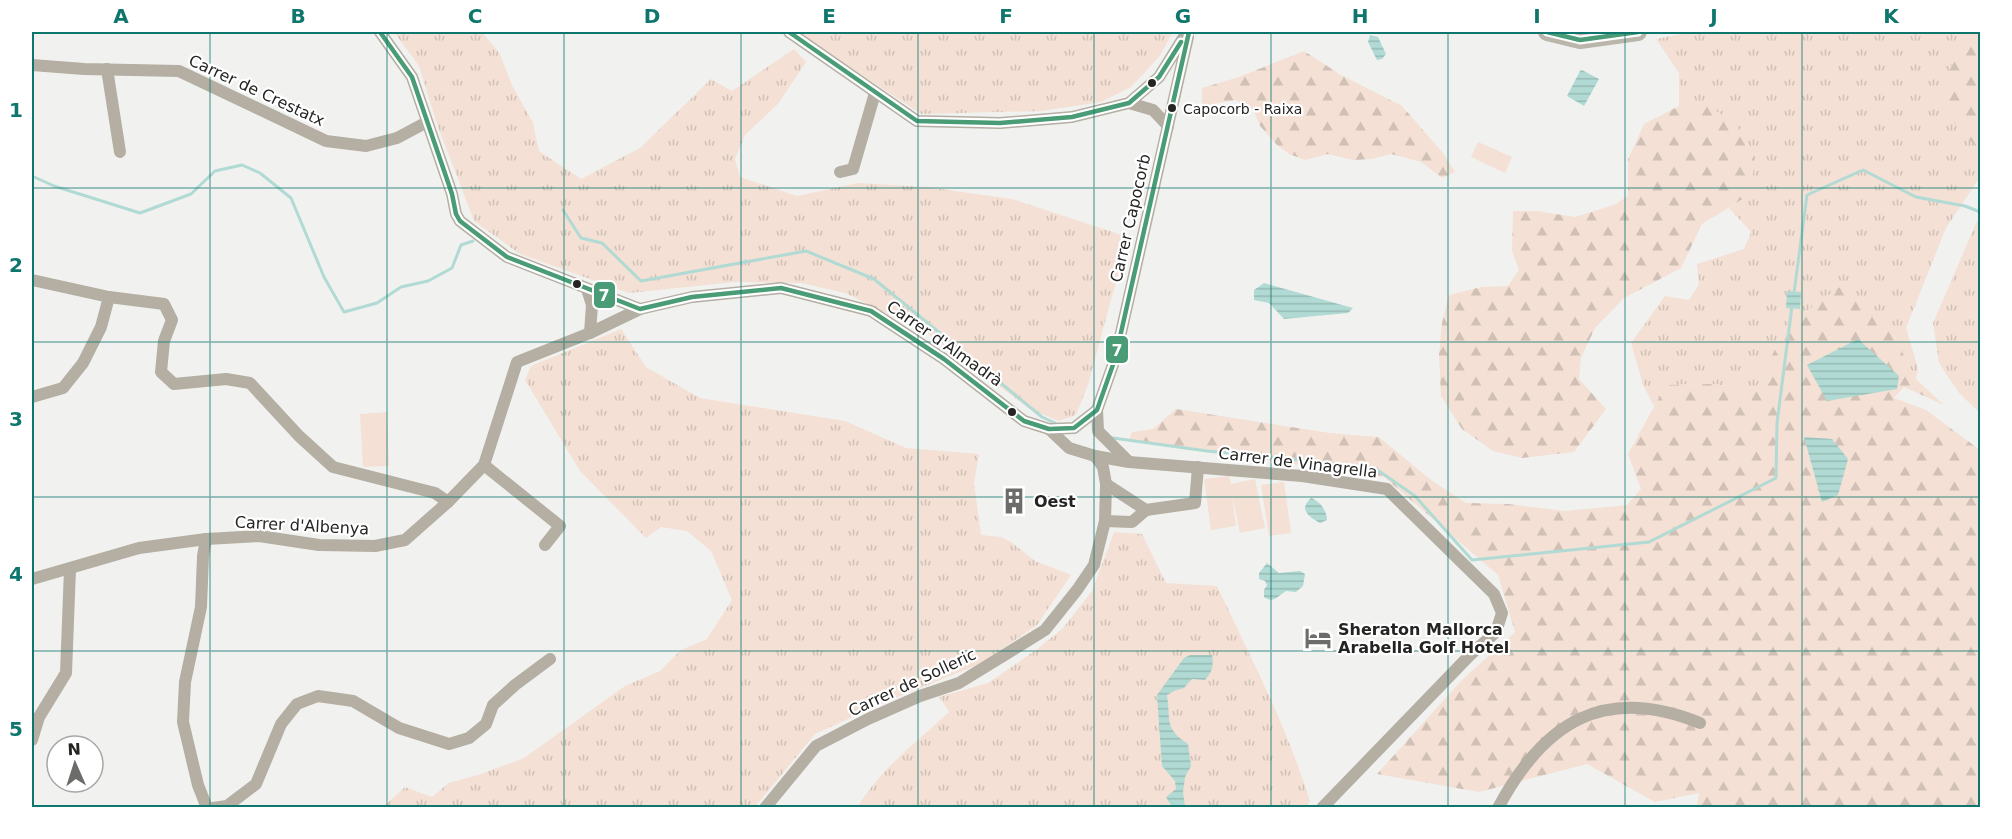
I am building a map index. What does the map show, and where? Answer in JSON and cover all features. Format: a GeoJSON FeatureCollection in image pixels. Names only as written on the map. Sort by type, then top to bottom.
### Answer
{"type":"FeatureCollection","features":[{"type":"Feature","properties":{"kind":"street"},"geometry":{"type":"LineString","coordinates":[[380,32],[412,77],[460,221],[507,257],[640,309]]}},
{"type":"Feature","properties":{"kind":"street"},"geometry":{"type":"LineString","coordinates":[[789,32],[917,121],[1000,123],[1072,117],[1128,103],[1159,77],[1188,32]]}},
{"type":"Feature","properties":{"kind":"street","name":"Carrer Capocorb"},"geometry":{"type":"LineString","coordinates":[[1097,410],[1115,359],[1188,32]]}},
{"type":"Feature","properties":{"kind":"street"},"geometry":{"type":"LineString","coordinates":[[1547,32],[1580,40],[1638,32]]}},
{"type":"Feature","properties":{"kind":"street","name":"Carrer de Crestatx"},"geometry":{"type":"LineString","coordinates":[[32,64],[178,71],[326,141],[366,146],[397,138],[426,123]]}},
{"type":"Feature","properties":{"kind":"street"},"geometry":{"type":"LineString","coordinates":[[106,69],[120,152]]}},
{"type":"Feature","properties":{"kind":"street"},"geometry":{"type":"LineString","coordinates":[[840,172],[853,169],[875,93]]}},
{"type":"Feature","properties":{"kind":"street"},"geometry":{"type":"LineString","coordinates":[[1128,103],[1153,110],[1168,126]]}},
{"type":"Feature","properties":{"kind":"street"},"geometry":{"type":"LineString","coordinates":[[32,280],[109,297],[165,304],[172,320],[164,340],[161,372],[174,384],[226,379],[250,383],[299,436],[333,467],[435,493],[448,502]]}},
{"type":"Feature","properties":{"kind":"street","name":"Carrer d'Almadrà"},"geometry":{"type":"LineString","coordinates":[[640,309],[692,297],[781,288],[871,311],[944,359],[1024,421],[1049,429]]}},
{"type":"Feature","properties":{"kind":"street"},"geometry":{"type":"LineString","coordinates":[[587,289],[592,305],[590,333]]}},
{"type":"Feature","properties":{"kind":"street"},"geometry":{"type":"LineString","coordinates":[[32,397],[63,388],[83,363],[101,327],[109,297]]}},
{"type":"Feature","properties":{"kind":"street","name":"Carrer d'Albenya"},"geometry":{"type":"LineString","coordinates":[[32,579],[139,548],[206,539],[259,536],[318,545],[375,546],[405,540],[448,502],[484,465],[517,363],[590,333],[640,309]]}},
{"type":"Feature","properties":{"kind":"street"},"geometry":{"type":"LineString","coordinates":[[1049,429],[1074,428],[1097,410]]}},
{"type":"Feature","properties":{"kind":"street"},"geometry":{"type":"LineString","coordinates":[[1097,410],[1098,431],[1129,462]]}},
{"type":"Feature","properties":{"kind":"street","name":"Carrer de Vinagrella"},"geometry":{"type":"LineString","coordinates":[[1049,429],[1069,448],[1095,456],[1129,462],[1302,476],[1387,489],[1494,594],[1502,613],[1496,632],[1470,655],[1322,807]]}},
{"type":"Feature","properties":{"kind":"street","name":"Carrer de Solleric"},"geometry":{"type":"LineString","coordinates":[[765,807],[816,746],[868,719],[920,696],[959,683],[1046,630],[1094,565],[1105,521],[1106,484],[1102,467],[1095,456]]}},
{"type":"Feature","properties":{"kind":"street"},"geometry":{"type":"LineString","coordinates":[[484,465],[560,526],[545,545]]}},
{"type":"Feature","properties":{"kind":"street"},"geometry":{"type":"LineString","coordinates":[[1105,521],[1132,522],[1146,510],[1196,503],[1198,467]]}},
{"type":"Feature","properties":{"kind":"street"},"geometry":{"type":"LineString","coordinates":[[1106,484],[1146,510]]}},
{"type":"Feature","properties":{"kind":"street"},"geometry":{"type":"LineString","coordinates":[[206,539],[201,607],[185,682],[183,723],[198,785],[207,807]]}},
{"type":"Feature","properties":{"kind":"street"},"geometry":{"type":"LineString","coordinates":[[32,740],[39,717],[66,673],[70,569]]}},
{"type":"Feature","properties":{"kind":"street"},"geometry":{"type":"LineString","coordinates":[[213,807],[227,806],[256,784],[280,724],[297,704],[318,696],[352,701],[399,728],[449,744],[469,738],[486,724],[493,705],[514,685],[550,659]]}},
{"type":"Feature","properties":{"kind":"street"},"geometry":{"type":"LineString","coordinates":[[1498,807],[1527,760],[1553,734],[1595,713],[1634,707],[1678,714],[1700,723]]}},
{"type":"Feature","properties":{"kind":"green space"},"geometry":{"type":"Polygon","coordinates":[[[394,32],[482,32],[500,54],[512,85],[533,123],[539,151],[581,179],[640,148],[711,79],[732,91],[794,49],[806,62],[778,104],[745,135],[735,159],[740,177],[797,196],[858,183],[927,187],[1012,199],[1128,237],[1088,385],[1076,415],[1059,421],[1030,409],[926,332],[845,293],[801,283],[735,282],[629,293],[520,254],[474,221],[437,124],[419,66],[394,32]]]}},
{"type":"Feature","properties":{"kind":"green space"},"geometry":{"type":"Polygon","coordinates":[[[797,32],[1173,32],[1159,57],[1131,87],[1101,102],[1042,111],[921,114],[797,32]]]}},
{"type":"Feature","properties":{"kind":"green space"},"geometry":{"type":"Polygon","coordinates":[[[1692,32],[1973,32],[1956,55],[1937,101],[1980,152],[1980,177],[1946,228],[1906,328],[1918,368],[1916,379],[1893,334],[1787,325],[1756,388],[1709,384],[1667,385],[1654,406],[1643,385],[1631,343],[1665,296],[1689,300],[1699,284],[1697,264],[1744,249],[1751,232],[1729,208],[1751,194],[1703,103],[1679,106],[1679,73],[1656,39],[1692,32]]]}},
{"type":"Feature","properties":{"kind":"green space"},"geometry":{"type":"Polygon","coordinates":[[[1973,32],[1980,32],[1980,152],[1936,101],[1956,55],[1973,32]]]}},
{"type":"Feature","properties":{"kind":"green space"},"geometry":{"type":"Polygon","coordinates":[[[1304,51],[1341,75],[1402,106],[1443,153],[1455,172],[1442,178],[1421,162],[1391,154],[1372,159],[1353,160],[1328,154],[1305,160],[1289,154],[1277,145],[1260,126],[1253,109],[1235,100],[1202,106],[1202,88],[1239,77],[1304,51]]]}},
{"type":"Feature","properties":{"kind":"green space"},"geometry":{"type":"Polygon","coordinates":[[[1703,103],[1735,123],[1755,157],[1751,194],[1702,224],[1681,268],[1624,298],[1595,328],[1581,358],[1579,379],[1606,409],[1574,452],[1522,458],[1493,451],[1462,429],[1441,396],[1439,354],[1442,323],[1449,295],[1481,287],[1508,286],[1519,270],[1512,251],[1513,211],[1537,211],[1575,217],[1614,205],[1628,196],[1628,159],[1644,124],[1679,106],[1703,103]]]}},
{"type":"Feature","properties":{"kind":"green space"},"geometry":{"type":"Polygon","coordinates":[[[1478,142],[1512,157],[1505,173],[1471,157],[1478,142]]]}},
{"type":"Feature","properties":{"kind":"green space"},"geometry":{"type":"Polygon","coordinates":[[[1980,219],[1980,413],[1959,393],[1939,363],[1933,323],[1977,221],[1980,219]]]}},
{"type":"Feature","properties":{"kind":"green space"},"geometry":{"type":"Polygon","coordinates":[[[1841,286],[1893,334],[1916,379],[1944,405],[1904,387],[1894,398],[1926,410],[1980,450],[1980,807],[1697,807],[1699,793],[1655,802],[1587,764],[1479,792],[1377,774],[1462,680],[1515,632],[1498,575],[1384,477],[1129,440],[1132,432],[1153,429],[1176,409],[1330,433],[1379,437],[1431,480],[1466,503],[1508,504],[1565,511],[1627,505],[1641,489],[1628,454],[1666,385],[1709,384],[1756,388],[1787,325],[1841,286]]]}},
{"type":"Feature","properties":{"kind":"green space"},"geometry":{"type":"Polygon","coordinates":[[[621,329],[646,367],[700,398],[845,421],[906,448],[979,454],[974,483],[981,535],[1001,537],[1035,561],[1071,575],[1037,625],[980,664],[885,702],[815,734],[755,807],[382,808],[405,787],[432,797],[449,783],[524,758],[625,686],[660,671],[681,650],[707,639],[732,600],[711,551],[687,531],[661,527],[646,538],[580,471],[525,380],[531,366],[621,329]]]}},
{"type":"Feature","properties":{"kind":"green space"},"geometry":{"type":"Polygon","coordinates":[[[387,412],[389,466],[363,467],[360,414],[387,412]]]}},
{"type":"Feature","properties":{"kind":"green space"},"geometry":{"type":"Polygon","coordinates":[[[1229,476],[1231,484],[1255,479],[1265,528],[1240,533],[1232,495],[1236,526],[1211,530],[1204,479],[1229,476]]]}},
{"type":"Feature","properties":{"kind":"green space"},"geometry":{"type":"Polygon","coordinates":[[[1284,482],[1291,533],[1269,536],[1261,485],[1284,482]]]}},
{"type":"Feature","properties":{"kind":"green space"},"geometry":{"type":"Polygon","coordinates":[[[1114,532],[1142,534],[1166,583],[1217,586],[1267,692],[1301,773],[1310,801],[1306,808],[857,808],[887,769],[949,712],[939,697],[988,683],[1063,628],[1092,591],[1114,532]]]}},
{"type":"Feature","properties":{"kind":"water"},"geometry":{"type":"Polygon","coordinates":[[[1370,35],[1378,37],[1386,54],[1382,59],[1377,60],[1368,42],[1370,35]]]}},
{"type":"Feature","properties":{"kind":"water"},"geometry":{"type":"Polygon","coordinates":[[[1582,70],[1599,79],[1584,106],[1567,96],[1582,70]]]}},
{"type":"Feature","properties":{"kind":"water"},"geometry":{"type":"Polygon","coordinates":[[[1264,283],[1353,308],[1348,313],[1284,319],[1269,303],[1254,300],[1254,290],[1264,283]]]}},
{"type":"Feature","properties":{"kind":"water"},"geometry":{"type":"Polygon","coordinates":[[[1787,291],[1801,292],[1800,309],[1786,308],[1787,291]]]}},
{"type":"Feature","properties":{"kind":"water"},"geometry":{"type":"Polygon","coordinates":[[[1858,339],[1899,376],[1897,389],[1827,401],[1807,365],[1858,339]]]}},
{"type":"Feature","properties":{"kind":"water"},"geometry":{"type":"Polygon","coordinates":[[[1804,437],[1832,439],[1848,459],[1838,495],[1822,502],[1804,437]]]}},
{"type":"Feature","properties":{"kind":"water"},"geometry":{"type":"Polygon","coordinates":[[[1311,498],[1322,507],[1327,520],[1320,523],[1306,512],[1307,502],[1311,498]]]}},
{"type":"Feature","properties":{"kind":"water"},"geometry":{"type":"Polygon","coordinates":[[[1267,563],[1279,573],[1300,571],[1305,574],[1303,586],[1296,592],[1286,591],[1278,597],[1267,599],[1264,597],[1264,590],[1267,585],[1265,581],[1259,579],[1259,573],[1267,563]]]}},
{"type":"Feature","properties":{"kind":"water"},"geometry":{"type":"Polygon","coordinates":[[[1190,655],[1212,655],[1213,666],[1205,680],[1192,679],[1184,688],[1167,695],[1170,724],[1175,733],[1188,744],[1191,766],[1185,777],[1183,792],[1185,807],[1172,807],[1166,797],[1176,789],[1175,781],[1162,766],[1157,695],[1184,658],[1190,655]]]}},
{"type":"Feature","properties":{"kind":"waterway"},"geometry":{"type":"LineString","coordinates":[[32,176],[54,186],[140,213],[191,194],[215,171],[242,165],[260,173],[291,198],[324,277],[344,312],[377,303],[401,287],[428,281],[452,268],[461,245],[473,241]]}},
{"type":"Feature","properties":{"kind":"waterway"},"geometry":{"type":"LineString","coordinates":[[1794,293],[1807,195],[1863,170],[1916,197],[1965,206],[1980,212]]}},
{"type":"Feature","properties":{"kind":"waterway"},"geometry":{"type":"LineString","coordinates":[[563,210],[581,238],[602,243],[641,281],[806,251],[874,279],[1042,417],[1055,423]]}},
{"type":"Feature","properties":{"kind":"waterway"},"geometry":{"type":"LineString","coordinates":[[1113,438],[1207,451],[1376,469],[1415,496],[1472,560],[1649,542],[1776,478],[1777,423],[1792,306]]}},
{"type":"Feature","properties":{"kind":"transit line","name":"7"},"geometry":{"type":"LineString","coordinates":[[380,32],[412,77],[452,194],[456,214],[460,221],[507,257],[640,309],[692,297],[781,288],[871,311],[944,359],[1024,421],[1049,429],[1074,428],[1097,410],[1115,359],[1189,32]]}},
{"type":"Feature","properties":{"kind":"transit line","name":"7"},"geometry":{"type":"LineString","coordinates":[[789,32],[917,121],[1000,123],[1072,117],[1129,103],[1159,77],[1181,42]]}},
{"type":"Feature","properties":{"kind":"transit line","name":"7"},"geometry":{"type":"LineString","coordinates":[[1547,32],[1580,40],[1638,32]]}},
{"type":"Feature","properties":{"kind":"place","name":"Capocorb - Raixa"},"geometry":{"type":"Point","coordinates":[1172,108]}},
{"type":"Feature","properties":{"kind":"place","name":"Oest"},"geometry":{"type":"Point","coordinates":[1014,501]}},
{"type":"Feature","properties":{"kind":"place","name":"Sheraton Mallorca Arabella Golf Hotel"},"geometry":{"type":"Point","coordinates":[1318,638]}}]}
